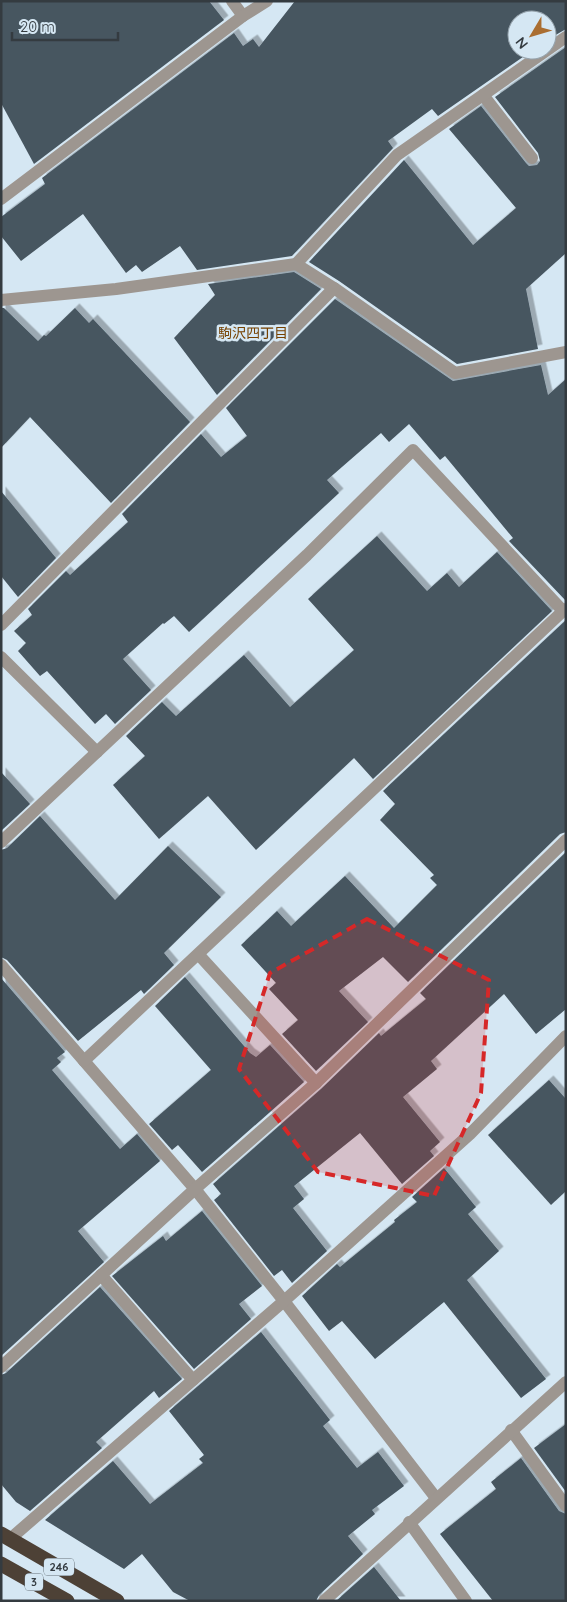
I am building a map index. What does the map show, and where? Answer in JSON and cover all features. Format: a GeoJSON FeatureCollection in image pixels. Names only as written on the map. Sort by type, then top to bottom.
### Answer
{"type":"FeatureCollection","features":[{"type":"Feature","properties":{"kind":"highway","name":"246"},"geometry":{"type":"LineString","coordinates":[[6,1536],[117,1601]]}},
{"type":"Feature","properties":{"kind":"highway","name":"3"},"geometry":{"type":"LineString","coordinates":[[1,1564],[67,1601]]}},
{"type":"Feature","properties":{"kind":"street"},"geometry":{"type":"LineString","coordinates":[[232,1],[243,16]]}},
{"type":"Feature","properties":{"kind":"street"},"geometry":{"type":"LineString","coordinates":[[1,199],[243,16],[267,1]]}},
{"type":"Feature","properties":{"kind":"street"},"geometry":{"type":"LineString","coordinates":[[1,300],[116,289],[296,264],[397,155],[566,37]]}},
{"type":"Feature","properties":{"kind":"street"},"geometry":{"type":"LineString","coordinates":[[483,95],[532,158]]}},
{"type":"Feature","properties":{"kind":"street"},"geometry":{"type":"LineString","coordinates":[[296,264],[334,288],[455,373],[566,352]]}},
{"type":"Feature","properties":{"kind":"street"},"geometry":{"type":"LineString","coordinates":[[1,625],[334,288]]}},
{"type":"Feature","properties":{"kind":"street"},"geometry":{"type":"LineString","coordinates":[[1,842],[307,555],[413,450],[564,610],[84,1061]]}},
{"type":"Feature","properties":{"kind":"street"},"geometry":{"type":"LineString","coordinates":[[1,657],[97,752]]}},
{"type":"Feature","properties":{"kind":"street"},"geometry":{"type":"LineString","coordinates":[[1,1366],[316,1083],[566,840]]}},
{"type":"Feature","properties":{"kind":"street"},"geometry":{"type":"LineString","coordinates":[[199,955],[316,1083]]}},
{"type":"Feature","properties":{"kind":"street"},"geometry":{"type":"LineString","coordinates":[[1,964],[195,1190],[284,1301],[436,1498]]}},
{"type":"Feature","properties":{"kind":"street"},"geometry":{"type":"LineString","coordinates":[[6,1536],[193,1380],[284,1301],[470,1134],[566,1036]]}},
{"type":"Feature","properties":{"kind":"street"},"geometry":{"type":"LineString","coordinates":[[102,1275],[193,1380]]}},
{"type":"Feature","properties":{"kind":"street"},"geometry":{"type":"LineString","coordinates":[[324,1601],[409,1522],[566,1382]]}},
{"type":"Feature","properties":{"kind":"street"},"geometry":{"type":"LineString","coordinates":[[511,1430],[566,1506]]}},
{"type":"Feature","properties":{"kind":"street"},"geometry":{"type":"LineString","coordinates":[[409,1522],[466,1601]]}},
{"type":"Feature","properties":{"kind":"highlighted area"},"geometry":{"type":"Polygon","coordinates":[[[367,919],[489,980],[481,1093],[434,1196],[318,1172],[239,1069],[270,973],[367,919]]]}},
{"type":"Feature","properties":{"kind":"building"},"geometry":{"type":"Polygon","coordinates":[[[1,1],[209,1],[224,20],[34,164],[1,103],[1,1]]]}},
{"type":"Feature","properties":{"kind":"building"},"geometry":{"type":"Polygon","coordinates":[[[295,1],[566,1],[566,29],[557,34],[557,10],[507,10],[507,60],[519,60],[438,116],[432,109],[388,141],[393,148],[292,256],[197,270],[180,246],[142,272],[136,265],[126,273],[83,214],[21,261],[1,236],[1,217],[45,184],[42,178],[234,33],[243,46],[253,39],[259,47],[295,1]]]}},
{"type":"Feature","properties":{"kind":"building"},"geometry":{"type":"Polygon","coordinates":[[[566,47],[566,253],[526,289],[538,349],[457,364],[309,262],[404,160],[473,245],[516,208],[449,129],[481,106],[526,163],[529,166],[537,165],[540,161],[538,153],[495,97],[548,60],[557,60],[557,53],[566,47]]]}},
{"type":"Feature","properties":{"kind":"building"},"geometry":{"type":"Polygon","coordinates":[[[294,272],[321,289],[217,395],[174,338],[215,295],[208,284],[294,272]]]}},
{"type":"Feature","properties":{"kind":"building"},"geometry":{"type":"Polygon","coordinates":[[[335,299],[453,381],[541,365],[548,395],[566,379],[566,601],[509,541],[513,538],[445,456],[440,460],[409,424],[389,442],[381,433],[327,480],[339,493],[189,632],[174,616],[163,623],[123,659],[151,690],[115,724],[106,714],[95,724],[47,671],[40,676],[18,651],[26,643],[14,631],[32,615],[28,609],[66,571],[70,575],[128,522],[122,514],[201,434],[221,457],[247,436],[226,408],[335,299]]]}},
{"type":"Feature","properties":{"kind":"building"},"geometry":{"type":"Polygon","coordinates":[[[1,308],[4,308],[38,341],[44,335],[46,336],[75,308],[89,323],[93,319],[190,422],[111,503],[30,417],[1,448],[1,308]]]}},
{"type":"Feature","properties":{"kind":"building"},"geometry":{"type":"Polygon","coordinates":[[[1,491],[56,558],[18,597],[1,576],[1,491]]]}},
{"type":"Feature","properties":{"kind":"building"},"geometry":{"type":"Polygon","coordinates":[[[377,536],[427,591],[447,573],[459,587],[497,552],[552,611],[373,779],[354,758],[256,850],[208,796],[159,839],[113,785],[145,756],[126,736],[162,702],[176,716],[244,655],[290,707],[354,650],[308,599],[377,536]]]}},
{"type":"Feature","properties":{"kind":"building"},"geometry":{"type":"Polygon","coordinates":[[[566,620],[566,832],[560,834],[408,982],[383,957],[339,991],[368,1022],[316,1071],[282,1034],[298,1020],[269,989],[276,983],[241,945],[277,911],[291,926],[345,876],[394,928],[437,885],[430,878],[434,875],[380,820],[395,804],[383,791],[566,620]]]}},
{"type":"Feature","properties":{"kind":"building"},"geometry":{"type":"Polygon","coordinates":[[[1,772],[30,804],[1,831],[1,772]]]}},
{"type":"Feature","properties":{"kind":"building"},"geometry":{"type":"Polygon","coordinates":[[[40,816],[115,900],[168,846],[221,897],[164,953],[174,965],[144,994],[141,990],[78,1041],[7,960],[1,957],[1,850],[7,848],[40,816]]]}},
{"type":"Feature","properties":{"kind":"building"},"geometry":{"type":"Polygon","coordinates":[[[566,852],[566,1009],[536,1034],[504,994],[431,1061],[437,1069],[403,1097],[440,1142],[430,1151],[434,1156],[402,1184],[360,1133],[294,1186],[304,1199],[293,1208],[327,1251],[292,1283],[282,1270],[274,1276],[214,1200],[221,1194],[213,1184],[321,1089],[379,1033],[381,1036],[426,999],[420,993],[566,852]]]}},
{"type":"Feature","properties":{"kind":"building"},"geometry":{"type":"Polygon","coordinates":[[[185,977],[250,1053],[256,1057],[270,1045],[304,1082],[202,1172],[178,1145],[172,1150],[149,1124],[211,1070],[155,1006],[185,977]]]}},
{"type":"Feature","properties":{"kind":"building"},"geometry":{"type":"Polygon","coordinates":[[[1,978],[65,1052],[57,1058],[61,1062],[52,1070],[120,1149],[137,1134],[160,1161],[78,1231],[104,1262],[1,1356],[1,978]]]}},
{"type":"Feature","properties":{"kind":"building"},"geometry":{"type":"Polygon","coordinates":[[[549,1080],[566,1099],[566,1191],[551,1205],[488,1135],[549,1080]]]}},
{"type":"Feature","properties":{"kind":"building"},"geometry":{"type":"Polygon","coordinates":[[[444,1168],[476,1207],[468,1214],[499,1251],[467,1280],[546,1379],[521,1398],[444,1302],[375,1359],[342,1321],[329,1331],[302,1296],[337,1264],[340,1267],[395,1222],[394,1220],[417,1202],[412,1197],[444,1168]]]}},
{"type":"Feature","properties":{"kind":"building"},"geometry":{"type":"Polygon","coordinates":[[[202,1211],[262,1286],[239,1304],[251,1319],[194,1369],[112,1276],[163,1236],[166,1241],[202,1211]]]}},
{"type":"Feature","properties":{"kind":"building"},"geometry":{"type":"Polygon","coordinates":[[[100,1287],[182,1379],[159,1398],[154,1391],[96,1442],[102,1448],[30,1511],[16,1502],[1,1484],[1,1375],[6,1373],[100,1287]]]}},
{"type":"Feature","properties":{"kind":"building"},"geometry":{"type":"Polygon","coordinates":[[[261,1332],[330,1420],[323,1426],[357,1468],[378,1452],[404,1486],[372,1510],[375,1514],[348,1536],[363,1554],[319,1595],[316,1601],[190,1601],[173,1592],[142,1554],[124,1569],[45,1520],[113,1461],[150,1504],[203,1463],[199,1459],[204,1455],[169,1411],[261,1332]]]}},
{"type":"Feature","properties":{"kind":"building"},"geometry":{"type":"Polygon","coordinates":[[[566,1424],[566,1492],[534,1448],[566,1424]]]}},
{"type":"Feature","properties":{"kind":"building"},"geometry":{"type":"Polygon","coordinates":[[[521,1458],[559,1511],[566,1514],[566,1601],[493,1601],[440,1534],[496,1489],[491,1482],[521,1458]]]}},
{"type":"Feature","properties":{"kind":"building"},"geometry":{"type":"Polygon","coordinates":[[[374,1567],[401,1601],[336,1601],[374,1567]]]}},
{"type":"Feature","properties":{"kind":"district","name":"駒沢四丁目"},"geometry":{"type":"Point","coordinates":[253,333]}}]}
